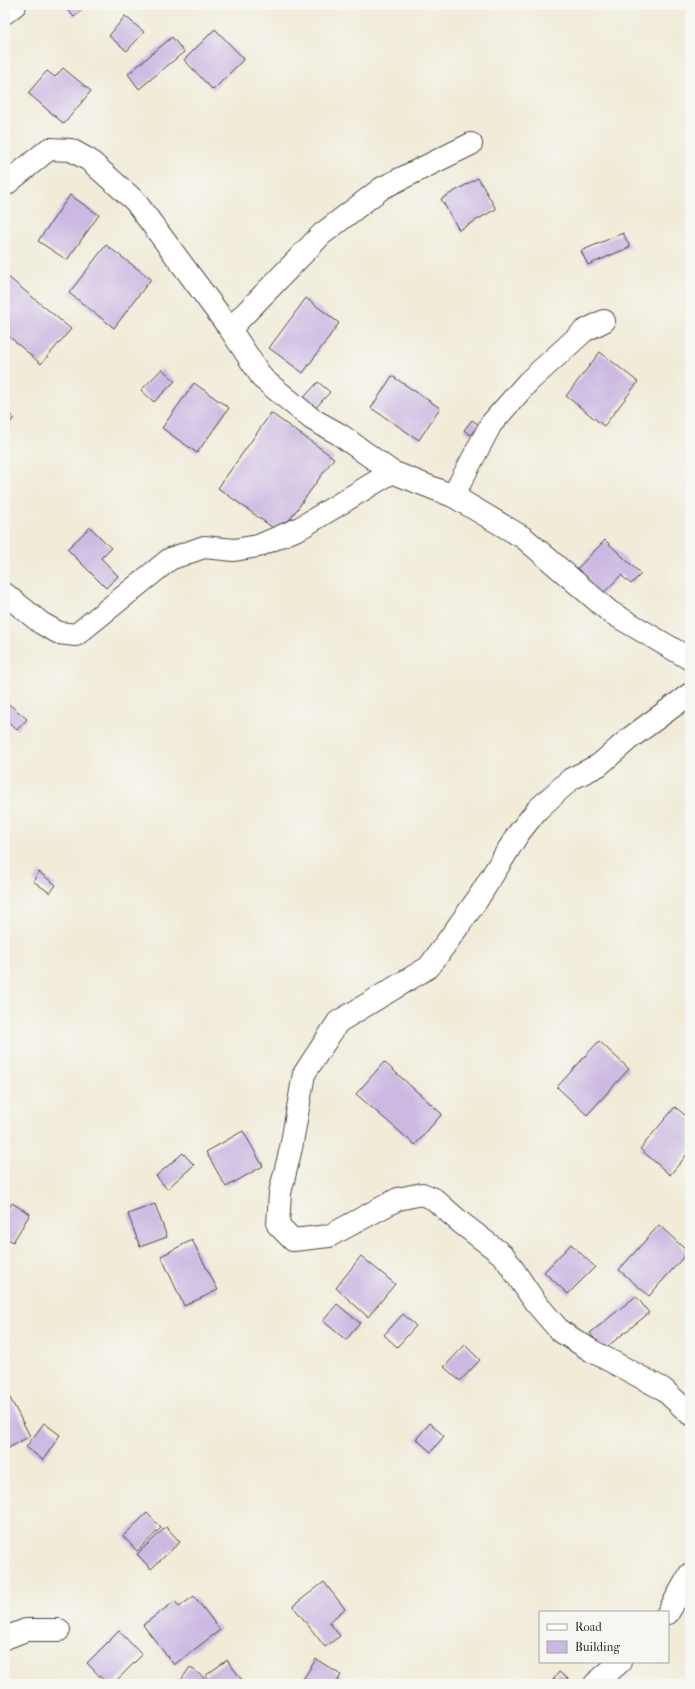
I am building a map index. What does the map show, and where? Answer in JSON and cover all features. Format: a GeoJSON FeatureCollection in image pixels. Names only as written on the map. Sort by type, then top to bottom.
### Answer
{"type":"FeatureCollection","features":[{"type":"Feature","properties":{"kind":"street"},"geometry":{"type":"LineString","coordinates":[[5,14],[14,5]]}},
{"type":"Feature","properties":{"kind":"street"},"geometry":{"type":"LineString","coordinates":[[230,329],[322,234],[382,188],[471,144]]}},
{"type":"Feature","properties":{"kind":"street"},"geometry":{"type":"LineString","coordinates":[[5,185],[50,149],[71,150],[88,160],[135,201],[230,329],[263,378],[312,419],[339,434],[392,472],[453,496],[524,538],[610,612],[690,659]]}},
{"type":"Feature","properties":{"kind":"street"},"geometry":{"type":"LineString","coordinates":[[453,496],[491,424],[528,382],[584,331],[604,321]]}},
{"type":"Feature","properties":{"kind":"street"},"geometry":{"type":"LineString","coordinates":[[5,594],[41,623],[59,633],[76,635],[170,559],[204,547],[234,550],[258,546],[300,528],[392,472]]}},
{"type":"Feature","properties":{"kind":"street"},"geometry":{"type":"LineString","coordinates":[[690,694],[630,738],[599,766],[571,779],[537,810],[518,834],[477,900],[429,967],[338,1022],[304,1074],[296,1126],[280,1193],[278,1225],[293,1240],[329,1236],[398,1199],[422,1194],[434,1199],[460,1222],[504,1256],[535,1302],[560,1331],[663,1389],[690,1414]]}},
{"type":"Feature","properties":{"kind":"street"},"geometry":{"type":"LineString","coordinates":[[669,1611],[690,1574]]}},
{"type":"Feature","properties":{"kind":"street"},"geometry":{"type":"LineString","coordinates":[[5,1638],[26,1630],[59,1630]]}},
{"type":"Feature","properties":{"kind":"street"},"geometry":{"type":"LineString","coordinates":[[595,1684],[619,1663]]}},
{"type":"Feature","properties":{"kind":"building"},"geometry":{"type":"Polygon","coordinates":[[[63,5],[87,5],[74,17],[63,5]]]}},
{"type":"Feature","properties":{"kind":"building"},"geometry":{"type":"Polygon","coordinates":[[[125,16],[144,32],[127,51],[109,36],[125,16]]]}},
{"type":"Feature","properties":{"kind":"building"},"geometry":{"type":"Polygon","coordinates":[[[215,29],[244,59],[213,90],[184,60],[215,29]]]}},
{"type":"Feature","properties":{"kind":"building"},"geometry":{"type":"Polygon","coordinates":[[[172,37],[184,52],[139,89],[128,74],[172,37]]]}},
{"type":"Feature","properties":{"kind":"building"},"geometry":{"type":"Polygon","coordinates":[[[63,68],[91,91],[64,124],[28,93],[47,71],[55,77],[63,68]]]}},
{"type":"Feature","properties":{"kind":"building"},"geometry":{"type":"Polygon","coordinates":[[[478,178],[496,209],[459,230],[441,199],[478,178]]]}},
{"type":"Feature","properties":{"kind":"building"},"geometry":{"type":"Polygon","coordinates":[[[70,195],[99,215],[67,260],[38,241],[70,195]]]}},
{"type":"Feature","properties":{"kind":"building"},"geometry":{"type":"Polygon","coordinates":[[[623,233],[630,247],[588,265],[581,251],[623,233]]]}},
{"type":"Feature","properties":{"kind":"building"},"geometry":{"type":"Polygon","coordinates":[[[106,245],[151,279],[114,328],[69,293],[106,245]]]}},
{"type":"Feature","properties":{"kind":"building"},"geometry":{"type":"Polygon","coordinates":[[[7,276],[71,329],[41,364],[5,333],[5,278],[7,276]]]}},
{"type":"Feature","properties":{"kind":"building"},"geometry":{"type":"Polygon","coordinates":[[[306,298],[339,323],[303,373],[269,348],[306,298]]]}},
{"type":"Feature","properties":{"kind":"building"},"geometry":{"type":"Polygon","coordinates":[[[600,352],[638,382],[604,426],[566,396],[600,352]]]}},
{"type":"Feature","properties":{"kind":"building"},"geometry":{"type":"Polygon","coordinates":[[[162,369],[175,381],[154,402],[141,390],[162,369]]]}},
{"type":"Feature","properties":{"kind":"building"},"geometry":{"type":"Polygon","coordinates":[[[392,376],[440,408],[419,440],[371,408],[392,376]]]}},
{"type":"Feature","properties":{"kind":"building"},"geometry":{"type":"Polygon","coordinates":[[[318,382],[330,392],[311,413],[299,403],[318,382]]]}},
{"type":"Feature","properties":{"kind":"building"},"geometry":{"type":"Polygon","coordinates":[[[194,383],[229,408],[197,453],[162,428],[194,383]]]}},
{"type":"Feature","properties":{"kind":"building"},"geometry":{"type":"Polygon","coordinates":[[[5,410],[14,418],[5,428],[5,410]]]}},
{"type":"Feature","properties":{"kind":"building"},"geometry":{"type":"Polygon","coordinates":[[[271,413],[334,458],[280,533],[218,488],[271,413]]]}},
{"type":"Feature","properties":{"kind":"building"},"geometry":{"type":"Polygon","coordinates":[[[472,420],[479,425],[470,435],[464,430],[472,420]]]}},
{"type":"Feature","properties":{"kind":"building"},"geometry":{"type":"Polygon","coordinates":[[[90,527],[111,548],[101,558],[118,576],[106,588],[67,549],[90,527]]]}},
{"type":"Feature","properties":{"kind":"building"},"geometry":{"type":"Polygon","coordinates":[[[605,540],[641,574],[631,584],[621,575],[600,597],[573,573],[605,540]]]}},
{"type":"Feature","properties":{"kind":"building"},"geometry":{"type":"Polygon","coordinates":[[[5,701],[27,719],[17,730],[5,720],[5,701]]]}},
{"type":"Feature","properties":{"kind":"building"},"geometry":{"type":"Polygon","coordinates":[[[39,872],[56,885],[50,893],[33,881],[39,872]]]}},
{"type":"Feature","properties":{"kind":"building"},"geometry":{"type":"Polygon","coordinates":[[[599,1041],[629,1069],[587,1115],[557,1087],[599,1041]]]}},
{"type":"Feature","properties":{"kind":"building"},"geometry":{"type":"Polygon","coordinates":[[[384,1062],[442,1114],[415,1145],[356,1094],[384,1062]]]}},
{"type":"Feature","properties":{"kind":"building"},"geometry":{"type":"Polygon","coordinates":[[[675,1107],[690,1119],[690,1151],[670,1175],[640,1149],[675,1107]]]}},
{"type":"Feature","properties":{"kind":"building"},"geometry":{"type":"Polygon","coordinates":[[[243,1131],[263,1166],[226,1187],[206,1152],[243,1131]]]}},
{"type":"Feature","properties":{"kind":"building"},"geometry":{"type":"Polygon","coordinates":[[[183,1153],[194,1165],[167,1189],[156,1176],[183,1153]]]}},
{"type":"Feature","properties":{"kind":"building"},"geometry":{"type":"Polygon","coordinates":[[[12,1203],[30,1214],[13,1242],[5,1237],[5,1215],[12,1203]]]}},
{"type":"Feature","properties":{"kind":"building"},"geometry":{"type":"Polygon","coordinates":[[[155,1204],[167,1237],[140,1247],[128,1214],[155,1204]]]}},
{"type":"Feature","properties":{"kind":"building"},"geometry":{"type":"Polygon","coordinates":[[[659,1225],[688,1252],[649,1296],[619,1270],[659,1225]]]}},
{"type":"Feature","properties":{"kind":"building"},"geometry":{"type":"Polygon","coordinates":[[[192,1240],[218,1290],[184,1306],[161,1256],[192,1240]]]}},
{"type":"Feature","properties":{"kind":"building"},"geometry":{"type":"Polygon","coordinates":[[[571,1244],[595,1267],[568,1294],[544,1272],[571,1244]]]}},
{"type":"Feature","properties":{"kind":"building"},"geometry":{"type":"Polygon","coordinates":[[[361,1256],[395,1284],[368,1317],[336,1288],[361,1256]]]}},
{"type":"Feature","properties":{"kind":"building"},"geometry":{"type":"Polygon","coordinates":[[[636,1296],[649,1313],[603,1350],[590,1333],[636,1296]]]}},
{"type":"Feature","properties":{"kind":"building"},"geometry":{"type":"Polygon","coordinates":[[[337,1304],[360,1323],[346,1340],[323,1321],[337,1304]]]}},
{"type":"Feature","properties":{"kind":"building"},"geometry":{"type":"Polygon","coordinates":[[[403,1314],[416,1326],[397,1347],[384,1335],[403,1314]]]}},
{"type":"Feature","properties":{"kind":"building"},"geometry":{"type":"Polygon","coordinates":[[[465,1345],[480,1360],[460,1381],[444,1367],[465,1345]]]}},
{"type":"Feature","properties":{"kind":"building"},"geometry":{"type":"Polygon","coordinates":[[[10,1398],[30,1436],[5,1450],[5,1401],[10,1398]]]}},
{"type":"Feature","properties":{"kind":"building"},"geometry":{"type":"Polygon","coordinates":[[[44,1423],[60,1435],[43,1460],[26,1447],[44,1423]]]}},
{"type":"Feature","properties":{"kind":"building"},"geometry":{"type":"Polygon","coordinates":[[[430,1423],[444,1436],[431,1452],[416,1439],[430,1423]]]}},
{"type":"Feature","properties":{"kind":"building"},"geometry":{"type":"Polygon","coordinates":[[[147,1513],[161,1528],[137,1551],[123,1536],[147,1513]]]}},
{"type":"Feature","properties":{"kind":"building"},"geometry":{"type":"Polygon","coordinates":[[[166,1527],[180,1542],[151,1569],[137,1554],[166,1527]]]}},
{"type":"Feature","properties":{"kind":"building"},"geometry":{"type":"Polygon","coordinates":[[[324,1582],[345,1609],[329,1622],[340,1636],[325,1647],[293,1606],[324,1582]]]}},
{"type":"Feature","properties":{"kind":"building"},"geometry":{"type":"Polygon","coordinates":[[[194,1596],[220,1630],[174,1665],[143,1625],[175,1601],[179,1607],[194,1596]]]}},
{"type":"Feature","properties":{"kind":"building"},"geometry":{"type":"Polygon","coordinates":[[[119,1631],[142,1655],[113,1684],[107,1684],[87,1663],[119,1631]]]}},
{"type":"Feature","properties":{"kind":"building"},"geometry":{"type":"Polygon","coordinates":[[[316,1659],[341,1675],[336,1684],[300,1684],[316,1659]]]}},
{"type":"Feature","properties":{"kind":"building"},"geometry":{"type":"Polygon","coordinates":[[[227,1660],[245,1684],[211,1684],[205,1676],[227,1660]]]}},
{"type":"Feature","properties":{"kind":"building"},"geometry":{"type":"Polygon","coordinates":[[[190,1667],[204,1678],[200,1684],[179,1683],[190,1667]]]}},
{"type":"Feature","properties":{"kind":"building"},"geometry":{"type":"Polygon","coordinates":[[[559,1672],[572,1682],[571,1684],[550,1684],[559,1672]]]}}]}
